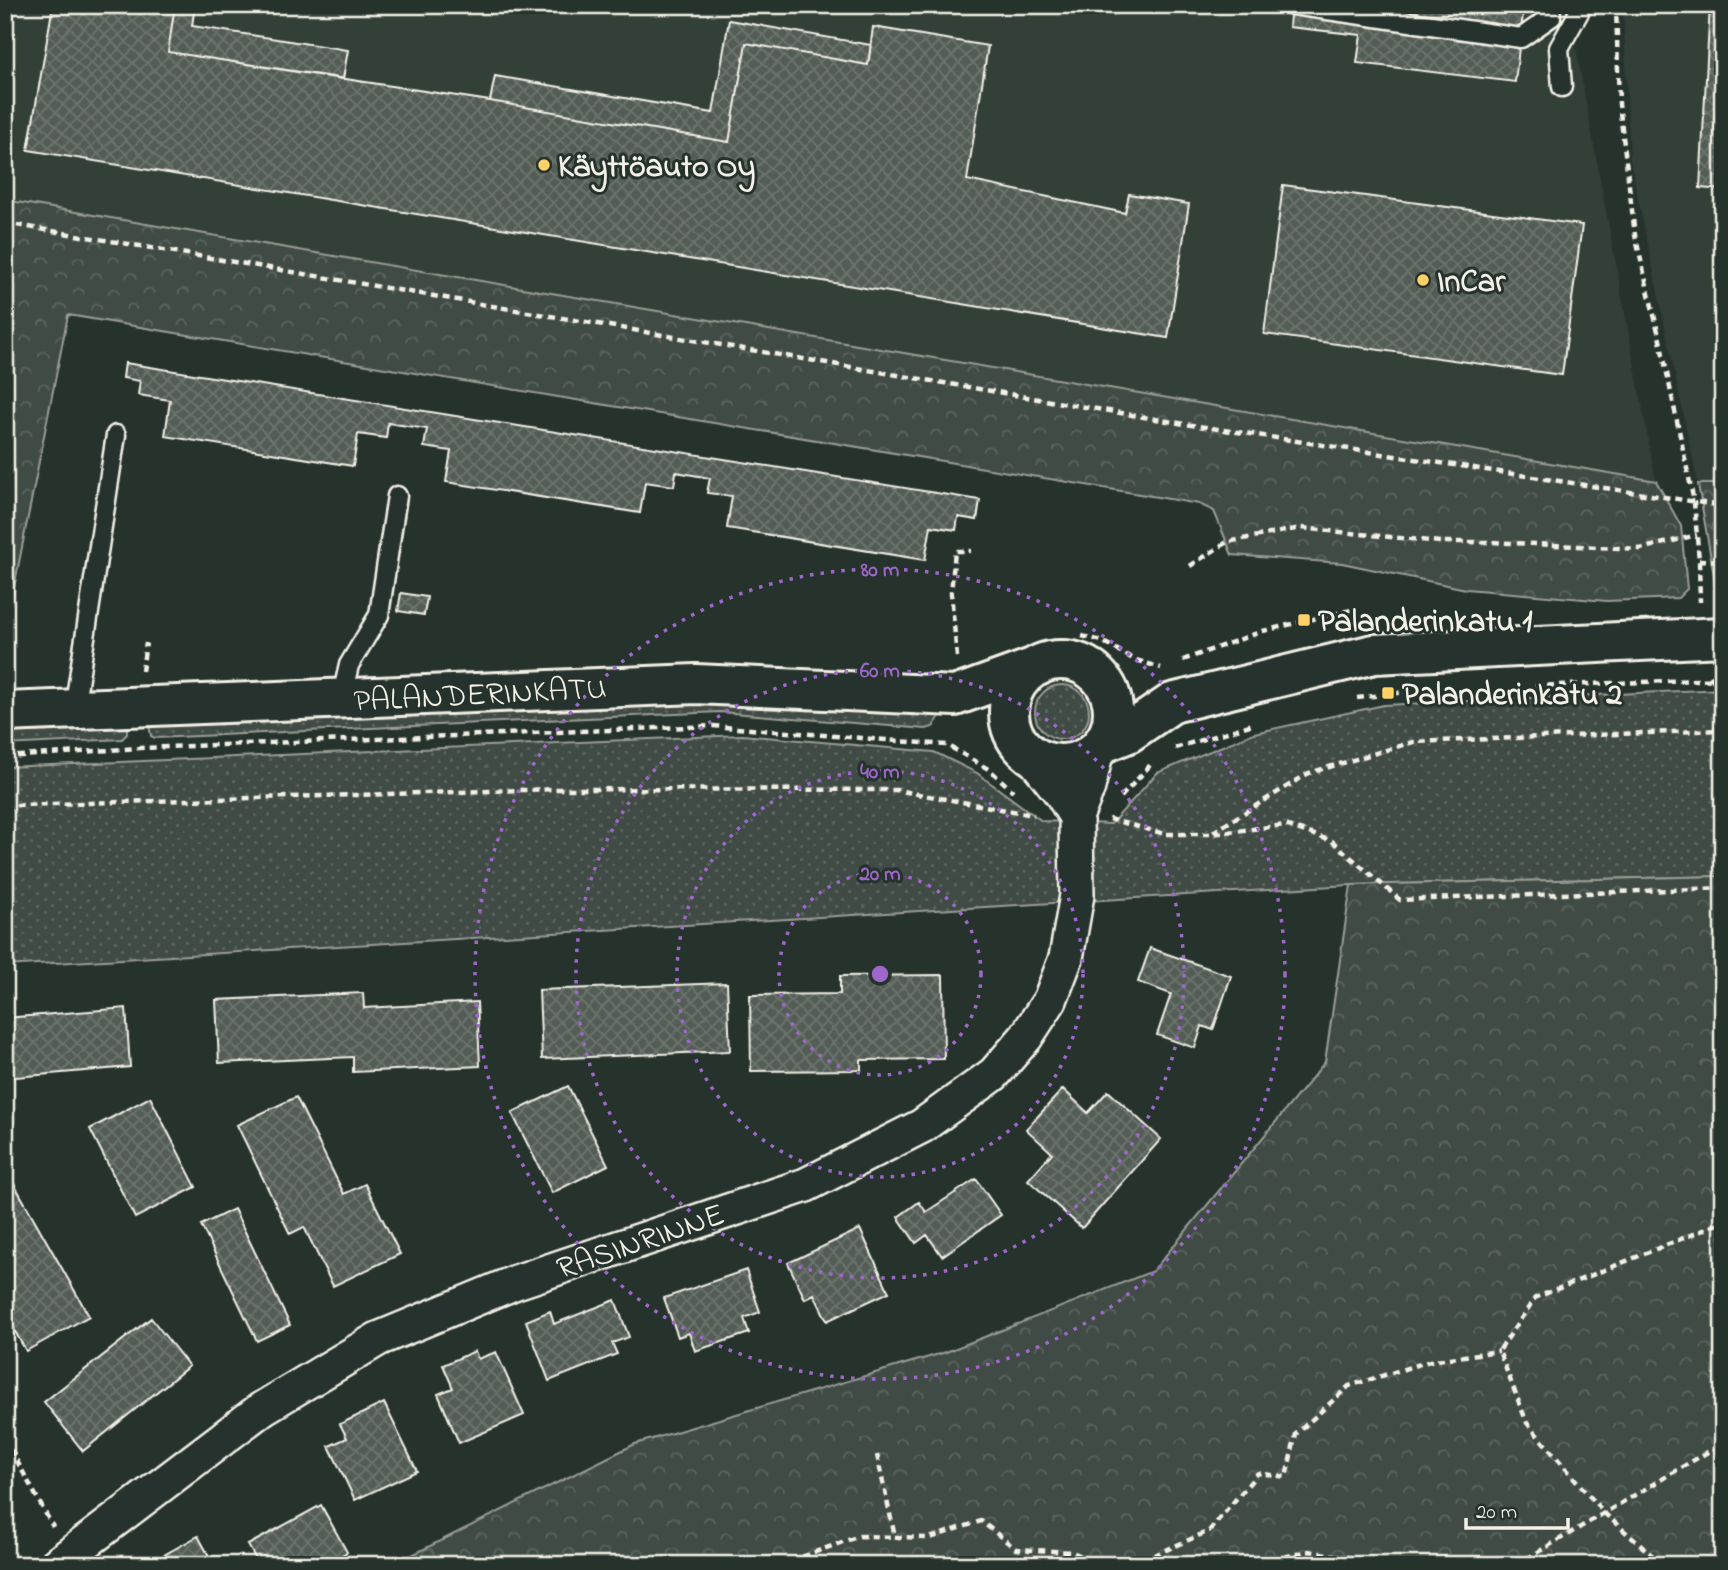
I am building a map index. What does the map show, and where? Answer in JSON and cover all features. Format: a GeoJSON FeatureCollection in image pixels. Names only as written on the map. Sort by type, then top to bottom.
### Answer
{"type":"FeatureCollection","features":[{"type":"Feature","properties":{"kind":"street"},"geometry":{"type":"LineString","coordinates":[[1024,747],[1043,761],[1072,763],[1128,733],[1172,703],[1374,654],[1712,637]]}},
{"type":"Feature","properties":{"kind":"street"},"geometry":{"type":"LineString","coordinates":[[1089,817],[1061,793],[1024,747],[1011,723],[1010,706],[1014,690],[1024,676],[1038,666],[1055,660],[1073,662],[1172,703]]}},
{"type":"Feature","properties":{"kind":"street","name":"PALANDERINKATU"},"geometry":{"type":"LineString","coordinates":[[5,712],[696,684],[954,696],[1038,666]]}},
{"type":"Feature","properties":{"kind":"street"},"geometry":{"type":"LineString","coordinates":[[1089,668],[1102,679],[1110,695],[1113,711],[1111,728],[1100,747]]}},
{"type":"Feature","properties":{"kind":"street","name":"PALANDERINKATU"},"geometry":{"type":"LineString","coordinates":[[954,696],[990,718],[1024,747]]}},
{"type":"Feature","properties":{"kind":"street","name":"RASINRINNE"},"geometry":{"type":"LineString","coordinates":[[62,1560],[263,1408],[378,1339],[516,1282],[806,1185],[922,1126],[994,1074],[1026,1037],[1050,1000],[1066,958],[1089,817],[1088,787],[1100,747]]}},
{"type":"Feature","properties":{"kind":"lane"},"geometry":{"type":"LineString","coordinates":[[1293,5],[1521,38],[1551,17],[1550,5]]}},
{"type":"Feature","properties":{"kind":"lane"},"geometry":{"type":"LineString","coordinates":[[1562,87],[1559,48],[1583,5]]}},
{"type":"Feature","properties":{"kind":"lane"},"geometry":{"type":"LineString","coordinates":[[74,709],[116,435]]}},
{"type":"Feature","properties":{"kind":"lane"},"geometry":{"type":"LineString","coordinates":[[341,700],[349,665],[379,615],[397,496]]}},
{"type":"Feature","properties":{"kind":"path"},"geometry":{"type":"LineString","coordinates":[[1616,5],[1619,104],[1635,235],[1694,502],[1699,560],[1712,637],[1711,678],[1723,693]]}},
{"type":"Feature","properties":{"kind":"path"},"geometry":{"type":"LineString","coordinates":[[5,223],[1185,424],[1723,506]]}},
{"type":"Feature","properties":{"kind":"path"},"geometry":{"type":"LineString","coordinates":[[1191,566],[1227,542],[1301,528],[1440,542],[1640,549],[1697,535]]}},
{"type":"Feature","properties":{"kind":"path"},"geometry":{"type":"LineString","coordinates":[[947,745],[958,674],[951,593],[954,551],[971,551]]}},
{"type":"Feature","properties":{"kind":"path"},"geometry":{"type":"LineString","coordinates":[[1699,560],[1723,561]]}},
{"type":"Feature","properties":{"kind":"path"},"geometry":{"type":"LineString","coordinates":[[1175,663],[1263,631],[1355,609]]}},
{"type":"Feature","properties":{"kind":"path"},"geometry":{"type":"LineString","coordinates":[[1524,686],[1723,679]]}},
{"type":"Feature","properties":{"kind":"path"},"geometry":{"type":"LineString","coordinates":[[1351,699],[1420,691]]}},
{"type":"Feature","properties":{"kind":"path"},"geometry":{"type":"LineString","coordinates":[[1089,817],[1153,762],[1174,748],[1262,721]]}},
{"type":"Feature","properties":{"kind":"path"},"geometry":{"type":"LineString","coordinates":[[5,757],[140,748],[713,726],[947,745],[990,770],[1017,794]]}},
{"type":"Feature","properties":{"kind":"path"},"geometry":{"type":"LineString","coordinates":[[1211,834],[1309,773],[1413,742],[1723,730]]}},
{"type":"Feature","properties":{"kind":"path"},"geometry":{"type":"LineString","coordinates":[[5,811],[18,805],[557,789],[895,790],[1035,815],[1048,821],[1089,817],[1165,834],[1211,834],[1285,825],[1332,841],[1400,900],[1723,888]]}},
{"type":"Feature","properties":{"kind":"path"},"geometry":{"type":"LineString","coordinates":[[1026,804],[1035,815]]}},
{"type":"Feature","properties":{"kind":"path"},"geometry":{"type":"LineString","coordinates":[[1132,1565],[1209,1531],[1258,1473],[1286,1477],[1296,1434],[1349,1386],[1430,1361],[1499,1351],[1535,1298],[1723,1222]]}},
{"type":"Feature","properties":{"kind":"path"},"geometry":{"type":"LineString","coordinates":[[1499,1351],[1527,1423],[1604,1513],[1663,1565]]}},
{"type":"Feature","properties":{"kind":"path"},"geometry":{"type":"LineString","coordinates":[[5,1439],[62,1560]]}},
{"type":"Feature","properties":{"kind":"path"},"geometry":{"type":"LineString","coordinates":[[1516,1565],[1723,1443]]}},
{"type":"Feature","properties":{"kind":"path"},"geometry":{"type":"LineString","coordinates":[[877,1455],[895,1537]]}},
{"type":"Feature","properties":{"kind":"path"},"geometry":{"type":"LineString","coordinates":[[780,1565],[859,1536],[930,1538],[981,1521],[1016,1549],[1072,1552],[1101,1565]]}},
{"type":"Feature","properties":{"kind":"path"},"geometry":{"type":"LineString","coordinates":[[1249,1565],[1309,1551],[1393,1565]]}},
{"type":"Feature","properties":{"kind":"shaded area"},"geometry":{"type":"Polygon","coordinates":[[[5,5],[1568,5],[1656,481],[5,200],[5,5]]]}},
{"type":"Feature","properties":{"kind":"shaded area"},"geometry":{"type":"Polygon","coordinates":[[[1623,5],[1723,5],[1723,484],[1698,484],[1630,160],[1623,5]]]}},
{"type":"Feature","properties":{"kind":"green space"},"geometry":{"type":"Polygon","coordinates":[[[5,200],[1656,481],[1681,526],[1687,589],[1678,598],[1607,601],[1466,589],[1342,563],[1232,555],[1214,511],[1199,504],[68,315],[5,633],[5,200]]]}},
{"type":"Feature","properties":{"kind":"green space"},"geometry":{"type":"Polygon","coordinates":[[[1698,484],[1723,484],[1723,590],[1715,581],[1698,484]]]}},
{"type":"Feature","properties":{"kind":"green space"},"geometry":{"type":"Polygon","coordinates":[[[1067,685],[1077,689],[1085,697],[1089,712],[1085,727],[1077,735],[1057,739],[1047,735],[1039,727],[1035,707],[1039,697],[1047,689],[1067,685]]]}},
{"type":"Feature","properties":{"kind":"green space"},"geometry":{"type":"Polygon","coordinates":[[[1723,689],[1723,876],[1351,885],[5,966],[5,767],[742,735],[934,752],[977,773],[1042,821],[1111,824],[1157,773],[1254,733],[1384,705],[1723,689]]]}},
{"type":"Feature","properties":{"kind":"green space"},"geometry":{"type":"Polygon","coordinates":[[[725,695],[942,713],[933,727],[926,729],[720,712],[155,738],[151,736],[149,725],[725,695]]]}},
{"type":"Feature","properties":{"kind":"green space"},"geometry":{"type":"Polygon","coordinates":[[[127,725],[127,734],[122,739],[5,745],[5,727],[127,725]]]}},
{"type":"Feature","properties":{"kind":"green space"},"geometry":{"type":"Polygon","coordinates":[[[1723,876],[1723,1565],[392,1565],[635,1444],[946,1352],[1153,1271],[1325,1062],[1351,885],[1723,876]]]}},
{"type":"Feature","properties":{"kind":"building","name":"Käyttöauto Oy"},"geometry":{"type":"Polygon","coordinates":[[[53,5],[175,5],[168,52],[490,101],[729,142],[746,43],[868,65],[873,27],[988,46],[967,180],[1125,213],[1129,194],[1189,204],[1168,338],[28,150],[53,5]]]}},
{"type":"Feature","properties":{"kind":"building"},"geometry":{"type":"Polygon","coordinates":[[[175,5],[195,5],[192,26],[348,50],[343,79],[168,52],[175,5]]]}},
{"type":"Feature","properties":{"kind":"building"},"geometry":{"type":"Polygon","coordinates":[[[1111,5],[1143,5],[1114,14],[1111,5]]]}},
{"type":"Feature","properties":{"kind":"building"},"geometry":{"type":"Polygon","coordinates":[[[1291,5],[1524,5],[1515,82],[1357,63],[1361,35],[1289,27],[1291,5]]]}},
{"type":"Feature","properties":{"kind":"building"},"geometry":{"type":"Polygon","coordinates":[[[1710,5],[1723,5],[1723,190],[1700,188],[1710,5]]]}},
{"type":"Feature","properties":{"kind":"building"},"geometry":{"type":"Polygon","coordinates":[[[729,20],[871,45],[868,65],[746,43],[729,142],[490,101],[495,76],[713,113],[729,20]]]}},
{"type":"Feature","properties":{"kind":"building","name":"InCar"},"geometry":{"type":"Polygon","coordinates":[[[1283,185],[1582,225],[1562,375],[1264,334],[1283,185]]]}},
{"type":"Feature","properties":{"kind":"building"},"geometry":{"type":"Polygon","coordinates":[[[125,363],[980,500],[977,520],[958,517],[956,530],[931,526],[925,560],[727,528],[732,496],[707,493],[710,478],[676,472],[674,486],[645,482],[640,513],[446,482],[451,451],[424,447],[427,429],[388,423],[386,438],[358,434],[353,466],[165,436],[170,400],[138,395],[140,381],[123,378],[125,363]]]}},
{"type":"Feature","properties":{"kind":"building"},"geometry":{"type":"Polygon","coordinates":[[[401,593],[427,597],[424,615],[398,611],[401,593]]]}},
{"type":"Feature","properties":{"kind":"building"},"geometry":{"type":"Polygon","coordinates":[[[1150,948],[1231,976],[1213,1030],[1202,1026],[1195,1048],[1157,1035],[1171,994],[1138,982],[1150,948]]]}},
{"type":"Feature","properties":{"kind":"building"},"geometry":{"type":"Polygon","coordinates":[[[943,975],[944,1059],[861,1060],[861,1070],[751,1071],[750,995],[840,994],[840,976],[943,975]]]}},
{"type":"Feature","properties":{"kind":"building"},"geometry":{"type":"Polygon","coordinates":[[[727,983],[730,1051],[542,1059],[539,990],[727,983]]]}},
{"type":"Feature","properties":{"kind":"building"},"geometry":{"type":"Polygon","coordinates":[[[363,993],[364,1008],[477,1002],[480,1066],[353,1072],[353,1057],[219,1063],[216,1000],[363,993]]]}},
{"type":"Feature","properties":{"kind":"building"},"geometry":{"type":"Polygon","coordinates":[[[126,1008],[130,1067],[5,1078],[5,1018],[126,1008]]]}},
{"type":"Feature","properties":{"kind":"building"},"geometry":{"type":"Polygon","coordinates":[[[568,1086],[608,1165],[552,1193],[512,1113],[568,1086]]]}},
{"type":"Feature","properties":{"kind":"building"},"geometry":{"type":"Polygon","coordinates":[[[1063,1089],[1088,1113],[1108,1091],[1161,1139],[1082,1228],[1028,1180],[1052,1153],[1026,1129],[1063,1089]]]}},
{"type":"Feature","properties":{"kind":"building"},"geometry":{"type":"Polygon","coordinates":[[[150,1097],[196,1187],[135,1218],[90,1129],[150,1097]]]}},
{"type":"Feature","properties":{"kind":"building"},"geometry":{"type":"Polygon","coordinates":[[[296,1097],[344,1194],[365,1184],[400,1254],[333,1286],[304,1227],[290,1234],[237,1125],[296,1097]]]}},
{"type":"Feature","properties":{"kind":"building"},"geometry":{"type":"Polygon","coordinates":[[[5,1168],[89,1316],[26,1351],[5,1314],[5,1168]]]}},
{"type":"Feature","properties":{"kind":"building"},"geometry":{"type":"Polygon","coordinates":[[[976,1179],[1001,1215],[942,1256],[927,1235],[916,1243],[898,1217],[919,1202],[926,1212],[976,1179]]]}},
{"type":"Feature","properties":{"kind":"building"},"geometry":{"type":"Polygon","coordinates":[[[234,1209],[290,1325],[257,1341],[201,1225],[234,1209]]]}},
{"type":"Feature","properties":{"kind":"building"},"geometry":{"type":"Polygon","coordinates":[[[860,1229],[889,1292],[827,1321],[814,1294],[805,1299],[788,1263],[860,1229]]]}},
{"type":"Feature","properties":{"kind":"building"},"geometry":{"type":"Polygon","coordinates":[[[746,1270],[760,1312],[744,1318],[749,1333],[695,1351],[689,1333],[678,1337],[664,1298],[746,1270]]]}},
{"type":"Feature","properties":{"kind":"building"},"geometry":{"type":"Polygon","coordinates":[[[615,1300],[629,1337],[612,1343],[617,1354],[549,1381],[526,1321],[550,1311],[554,1324],[615,1300]]]}},
{"type":"Feature","properties":{"kind":"building"},"geometry":{"type":"Polygon","coordinates":[[[151,1318],[189,1366],[83,1451],[44,1402],[151,1318]]]}},
{"type":"Feature","properties":{"kind":"building"},"geometry":{"type":"Polygon","coordinates":[[[475,1351],[478,1359],[496,1352],[524,1415],[459,1443],[438,1394],[453,1388],[443,1365],[475,1351]]]}},
{"type":"Feature","properties":{"kind":"building"},"geometry":{"type":"Polygon","coordinates":[[[384,1403],[417,1471],[355,1500],[329,1446],[347,1438],[340,1424],[384,1403]]]}},
{"type":"Feature","properties":{"kind":"building"},"geometry":{"type":"Polygon","coordinates":[[[321,1505],[347,1552],[324,1565],[259,1565],[248,1545],[321,1505]]]}},
{"type":"Feature","properties":{"kind":"building"},"geometry":{"type":"Polygon","coordinates":[[[198,1536],[214,1565],[146,1565],[198,1536]]]}},
{"type":"Feature","properties":{"kind":"place","name":"Käyttöauto Oy"},"geometry":{"type":"Point","coordinates":[544,165]}},
{"type":"Feature","properties":{"kind":"place","name":"InCar"},"geometry":{"type":"Point","coordinates":[1423,280]}},
{"type":"Feature","properties":{"kind":"place","name":"Palanderinkatu 1"},"geometry":{"type":"Point","coordinates":[1304,620]}},
{"type":"Feature","properties":{"kind":"place","name":"Palanderinkatu 2"},"geometry":{"type":"Point","coordinates":[1388,693]}}]}
